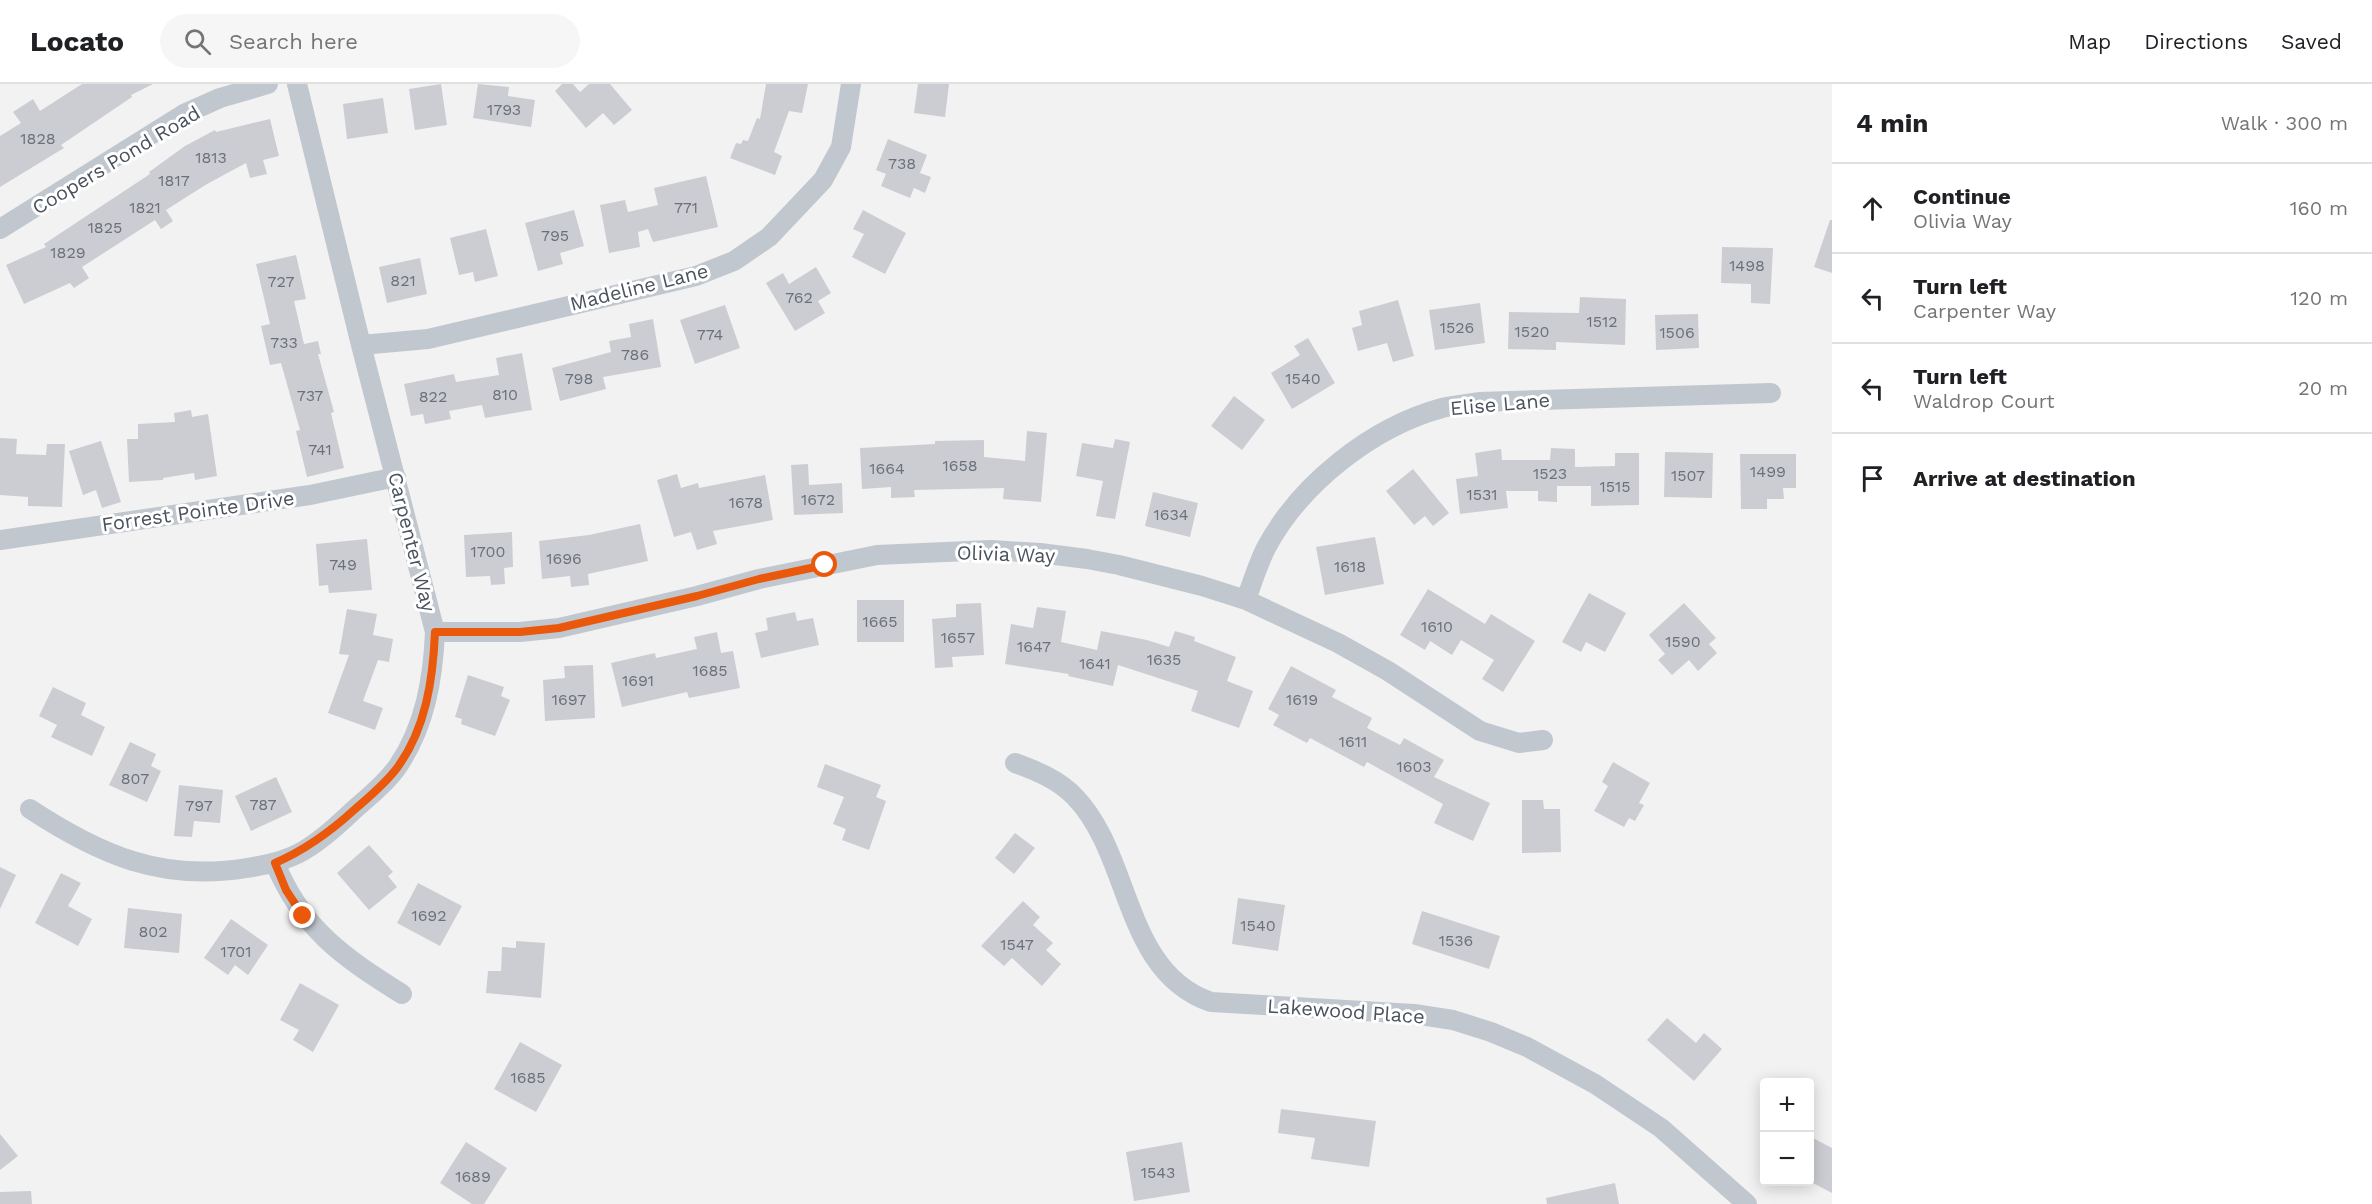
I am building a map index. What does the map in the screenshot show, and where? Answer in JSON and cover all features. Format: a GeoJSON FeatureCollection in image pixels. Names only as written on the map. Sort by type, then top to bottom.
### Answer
{"type":"FeatureCollection","features":[{"type":"Feature","properties":{"kind":"street","name":"Coopers Pond Road"},"geometry":{"type":"LineString","coordinates":[[0,229],[184,114],[220,98],[268,84]]}},
{"type":"Feature","properties":{"kind":"street","name":"Carpenter Way"},"geometry":{"type":"LineString","coordinates":[[30,809],[58,828],[131,862],[197,872],[225,872],[275,863],[302,851],[336,827],[379,788],[397,767],[410,745],[427,701],[434,666],[435,632],[297,84]]}},
{"type":"Feature","properties":{"kind":"street","name":"Madeline Lane"},"geometry":{"type":"LineString","coordinates":[[361,345],[428,339],[696,276],[734,261],[769,237],[824,180],[841,147],[851,84]]}},
{"type":"Feature","properties":{"kind":"street","name":"Elise Lane"},"geometry":{"type":"LineString","coordinates":[[1246,600],[1266,549],[1304,495],[1368,441],[1420,416],[1443,408],[1479,402],[1772,393]]}},
{"type":"Feature","properties":{"kind":"street","name":"Forrest Pointe Drive"},"geometry":{"type":"LineString","coordinates":[[0,540],[310,495],[396,477]]}},
{"type":"Feature","properties":{"kind":"street","name":"Olivia Way"},"geometry":{"type":"LineString","coordinates":[[435,632],[520,632],[559,628],[759,579],[877,555],[1015,551],[1088,559],[1163,576],[1246,600],[1338,643],[1388,671],[1480,731],[1519,743],[1543,740]]}},
{"type":"Feature","properties":{"kind":"street","name":"Lakewood Place"},"geometry":{"type":"LineString","coordinates":[[1015,763],[1058,782],[1087,810],[1097,828],[1143,936],[1157,961],[1162,969],[1191,995],[1211,1002],[1414,1014],[1453,1020],[1491,1032],[1527,1047],[1595,1084],[1661,1128],[1747,1204]]}},
{"type":"Feature","properties":{"kind":"street"},"geometry":{"type":"LineString","coordinates":[[275,863],[286,890],[303,916],[350,960],[402,993]]}},
{"type":"Feature","properties":{"kind":"building"},"geometry":{"type":"Polygon","coordinates":[[[82,84],[153,84],[131,95],[132,97],[61,145],[64,148],[0,187],[0,136],[21,123],[13,112],[33,99],[40,111],[82,84]]]}},
{"type":"Feature","properties":{"kind":"building"},"geometry":{"type":"Polygon","coordinates":[[[441,84],[447,125],[415,130],[409,89],[441,84]]]}},
{"type":"Feature","properties":{"kind":"building"},"geometry":{"type":"Polygon","coordinates":[[[478,84],[509,87],[508,96],[535,100],[531,127],[473,118],[478,84]]]}},
{"type":"Feature","properties":{"kind":"building"},"geometry":{"type":"Polygon","coordinates":[[[562,84],[573,84],[580,92],[589,84],[610,84],[632,110],[614,125],[603,113],[586,128],[555,91],[562,84]]]}},
{"type":"Feature","properties":{"kind":"building"},"geometry":{"type":"Polygon","coordinates":[[[766,84],[808,84],[802,113],[789,111],[774,152],[782,156],[775,175],[730,158],[736,143],[741,144],[743,140],[748,141],[757,118],[760,119],[766,84]]]}},
{"type":"Feature","properties":{"kind":"building"},"geometry":{"type":"Polygon","coordinates":[[[918,84],[949,84],[945,117],[914,113],[918,84]]]}},
{"type":"Feature","properties":{"kind":"building"},"geometry":{"type":"Polygon","coordinates":[[[383,98],[388,133],[347,139],[343,104],[383,98]]]}},
{"type":"Feature","properties":{"kind":"building"},"geometry":{"type":"Polygon","coordinates":[[[270,119],[279,156],[263,160],[267,174],[250,178],[246,163],[166,210],[173,221],[161,229],[155,220],[82,267],[89,278],[74,288],[70,283],[24,304],[6,265],[46,247],[44,244],[150,174],[149,172],[185,146],[215,130],[216,132],[270,119]]]}},
{"type":"Feature","properties":{"kind":"building"},"geometry":{"type":"Polygon","coordinates":[[[888,139],[927,155],[920,173],[931,177],[925,193],[914,188],[910,198],[881,186],[886,174],[876,170],[888,139]]]}},
{"type":"Feature","properties":{"kind":"building"},"geometry":{"type":"Polygon","coordinates":[[[706,176],[718,227],[653,242],[648,229],[638,232],[640,247],[609,253],[600,205],[625,200],[628,212],[658,205],[654,188],[706,176]]]}},
{"type":"Feature","properties":{"kind":"building"},"geometry":{"type":"Polygon","coordinates":[[[574,210],[584,246],[560,253],[563,264],[538,271],[525,223],[574,210]]]}},
{"type":"Feature","properties":{"kind":"building"},"geometry":{"type":"Polygon","coordinates":[[[863,210],[906,233],[885,274],[852,257],[864,234],[853,229],[863,210]]]}},
{"type":"Feature","properties":{"kind":"building"},"geometry":{"type":"Polygon","coordinates":[[[1830,220],[1832,220],[1832,273],[1814,267],[1830,220]]]}},
{"type":"Feature","properties":{"kind":"building"},"geometry":{"type":"Polygon","coordinates":[[[486,229],[498,276],[475,282],[473,272],[459,275],[450,238],[486,229]]]}},
{"type":"Feature","properties":{"kind":"building"},"geometry":{"type":"Polygon","coordinates":[[[1722,247],[1773,248],[1770,304],[1751,303],[1751,284],[1721,283],[1722,247]]]}},
{"type":"Feature","properties":{"kind":"building"},"geometry":{"type":"Polygon","coordinates":[[[296,255],[306,299],[294,301],[304,344],[318,341],[321,354],[318,354],[334,412],[331,413],[344,468],[307,477],[296,431],[300,430],[281,363],[270,365],[261,326],[270,324],[256,264],[296,255]]]}},
{"type":"Feature","properties":{"kind":"building"},"geometry":{"type":"Polygon","coordinates":[[[420,258],[427,294],[387,303],[379,267],[420,258]]]}},
{"type":"Feature","properties":{"kind":"building"},"geometry":{"type":"Polygon","coordinates":[[[816,267],[831,293],[818,301],[825,313],[795,331],[766,283],[783,273],[789,284],[816,267]]]}},
{"type":"Feature","properties":{"kind":"building"},"geometry":{"type":"Polygon","coordinates":[[[1580,297],[1626,299],[1625,345],[1556,342],[1556,350],[1508,349],[1509,312],[1579,313],[1580,297]]]}},
{"type":"Feature","properties":{"kind":"building"},"geometry":{"type":"Polygon","coordinates":[[[1398,300],[1414,356],[1393,362],[1387,343],[1358,351],[1352,328],[1362,325],[1359,311],[1398,300]]]}},
{"type":"Feature","properties":{"kind":"building"},"geometry":{"type":"Polygon","coordinates":[[[1480,303],[1485,343],[1435,350],[1429,310],[1480,303]]]}},
{"type":"Feature","properties":{"kind":"building"},"geometry":{"type":"Polygon","coordinates":[[[725,305],[740,348],[695,364],[680,320],[725,305]]]}},
{"type":"Feature","properties":{"kind":"building"},"geometry":{"type":"Polygon","coordinates":[[[1698,314],[1699,348],[1656,350],[1655,315],[1698,314]]]}},
{"type":"Feature","properties":{"kind":"building"},"geometry":{"type":"Polygon","coordinates":[[[653,319],[661,367],[603,377],[606,389],[560,401],[552,368],[611,352],[609,341],[631,337],[629,324],[653,319]]]}},
{"type":"Feature","properties":{"kind":"building"},"geometry":{"type":"Polygon","coordinates":[[[1308,338],[1335,383],[1292,409],[1271,373],[1300,355],[1294,346],[1308,338]]]}},
{"type":"Feature","properties":{"kind":"building"},"geometry":{"type":"Polygon","coordinates":[[[522,353],[532,410],[485,418],[482,405],[449,411],[451,419],[425,424],[423,414],[411,416],[404,384],[454,374],[456,382],[499,375],[496,358],[522,353]]]}},
{"type":"Feature","properties":{"kind":"building"},"geometry":{"type":"Polygon","coordinates":[[[1234,396],[1265,420],[1242,450],[1211,426],[1234,396]]]}},
{"type":"Feature","properties":{"kind":"building"},"geometry":{"type":"Polygon","coordinates":[[[191,410],[192,417],[208,414],[217,476],[195,480],[194,473],[163,478],[163,480],[129,482],[127,439],[138,439],[138,424],[175,422],[174,413],[191,410]]]}},
{"type":"Feature","properties":{"kind":"building"},"geometry":{"type":"Polygon","coordinates":[[[1027,431],[1047,433],[1041,502],[1003,499],[1004,488],[914,490],[915,497],[891,498],[891,487],[862,489],[860,448],[935,444],[935,441],[984,440],[984,457],[1025,461],[1027,431]]]}},
{"type":"Feature","properties":{"kind":"building"},"geometry":{"type":"Polygon","coordinates":[[[0,438],[17,439],[16,454],[46,455],[47,444],[65,444],[62,507],[28,506],[28,497],[0,495],[0,438]]]}},
{"type":"Feature","properties":{"kind":"building"},"geometry":{"type":"Polygon","coordinates":[[[1115,439],[1130,442],[1115,519],[1096,516],[1103,481],[1076,476],[1082,443],[1113,448],[1115,439]]]}},
{"type":"Feature","properties":{"kind":"building"},"geometry":{"type":"Polygon","coordinates":[[[101,441],[121,502],[102,508],[96,490],[83,495],[69,451],[101,441]]]}},
{"type":"Feature","properties":{"kind":"building"},"geometry":{"type":"Polygon","coordinates":[[[1551,448],[1575,449],[1575,467],[1615,466],[1615,453],[1639,453],[1639,505],[1591,506],[1591,486],[1557,486],[1557,502],[1538,501],[1538,491],[1506,491],[1508,508],[1460,514],[1456,479],[1478,476],[1475,453],[1501,449],[1502,460],[1550,460],[1551,448]]]}},
{"type":"Feature","properties":{"kind":"building"},"geometry":{"type":"Polygon","coordinates":[[[1665,452],[1713,453],[1712,498],[1664,497],[1665,452]]]}},
{"type":"Feature","properties":{"kind":"building"},"geometry":{"type":"Polygon","coordinates":[[[1740,454],[1796,454],[1796,488],[1783,488],[1784,499],[1767,499],[1767,509],[1741,509],[1740,454]]]}},
{"type":"Feature","properties":{"kind":"building"},"geometry":{"type":"Polygon","coordinates":[[[808,464],[809,485],[842,483],[843,513],[794,515],[791,465],[808,464]]]}},
{"type":"Feature","properties":{"kind":"building"},"geometry":{"type":"Polygon","coordinates":[[[1413,469],[1449,513],[1433,526],[1425,516],[1414,525],[1386,491],[1413,469]]]}},
{"type":"Feature","properties":{"kind":"building"},"geometry":{"type":"Polygon","coordinates":[[[677,474],[681,488],[698,483],[699,488],[765,475],[773,520],[713,531],[717,544],[697,550],[691,532],[674,537],[657,480],[677,474]]]}},
{"type":"Feature","properties":{"kind":"building"},"geometry":{"type":"Polygon","coordinates":[[[1153,492],[1198,503],[1190,537],[1145,526],[1153,492]]]}},
{"type":"Feature","properties":{"kind":"building"},"geometry":{"type":"Polygon","coordinates":[[[640,524],[648,561],[588,574],[589,585],[571,587],[570,576],[542,579],[539,541],[589,535],[640,524]]]}},
{"type":"Feature","properties":{"kind":"building"},"geometry":{"type":"Polygon","coordinates":[[[512,532],[513,567],[504,568],[505,584],[491,585],[490,576],[466,577],[464,535],[512,532]]]}},
{"type":"Feature","properties":{"kind":"building"},"geometry":{"type":"Polygon","coordinates":[[[1375,537],[1384,584],[1325,595],[1316,547],[1375,537]]]}},
{"type":"Feature","properties":{"kind":"building"},"geometry":{"type":"Polygon","coordinates":[[[367,539],[372,590],[329,593],[328,585],[319,586],[316,544],[367,539]]]}},
{"type":"Feature","properties":{"kind":"building"},"geometry":{"type":"Polygon","coordinates":[[[1428,589],[1485,624],[1491,614],[1535,641],[1503,692],[1482,679],[1494,660],[1461,640],[1452,655],[1430,641],[1425,650],[1400,635],[1428,589]]]}},
{"type":"Feature","properties":{"kind":"building"},"geometry":{"type":"Polygon","coordinates":[[[1589,593],[1626,613],[1605,652],[1586,642],[1581,652],[1562,642],[1589,593]]]}},
{"type":"Feature","properties":{"kind":"building"},"geometry":{"type":"Polygon","coordinates":[[[857,600],[904,600],[904,642],[857,642],[857,600]]]}},
{"type":"Feature","properties":{"kind":"building"},"geometry":{"type":"Polygon","coordinates":[[[981,603],[984,655],[952,657],[953,667],[935,668],[932,619],[956,617],[956,604],[981,603]]]}},
{"type":"Feature","properties":{"kind":"building"},"geometry":{"type":"Polygon","coordinates":[[[1684,603],[1716,638],[1709,644],[1717,653],[1698,671],[1689,660],[1672,675],[1658,660],[1665,654],[1649,635],[1684,603]]]}},
{"type":"Feature","properties":{"kind":"building"},"geometry":{"type":"Polygon","coordinates":[[[1037,607],[1066,611],[1061,642],[1097,650],[1101,631],[1169,647],[1175,631],[1195,637],[1194,641],[1236,657],[1227,681],[1253,691],[1239,728],[1191,711],[1198,691],[1118,665],[1113,686],[1068,676],[1069,674],[1005,664],[1011,624],[1033,628],[1037,607]]]}},
{"type":"Feature","properties":{"kind":"building"},"geometry":{"type":"Polygon","coordinates":[[[347,609],[377,614],[373,635],[393,639],[389,662],[378,660],[363,701],[383,708],[375,730],[328,713],[349,655],[339,654],[347,609]]]}},
{"type":"Feature","properties":{"kind":"building"},"geometry":{"type":"Polygon","coordinates":[[[795,612],[797,621],[813,618],[819,645],[761,658],[755,633],[768,630],[766,618],[795,612]]]}},
{"type":"Feature","properties":{"kind":"building"},"geometry":{"type":"Polygon","coordinates":[[[717,632],[721,653],[733,651],[740,688],[689,698],[687,692],[622,707],[611,663],[655,653],[656,658],[697,649],[694,637],[717,632]]]}},
{"type":"Feature","properties":{"kind":"building"},"geometry":{"type":"Polygon","coordinates":[[[593,665],[595,718],[545,721],[543,680],[565,678],[564,666],[593,665]]]}},
{"type":"Feature","properties":{"kind":"building"},"geometry":{"type":"Polygon","coordinates":[[[1291,666],[1336,690],[1332,697],[1372,718],[1367,728],[1400,745],[1404,738],[1444,760],[1434,777],[1490,803],[1473,841],[1434,823],[1443,804],[1367,762],[1364,767],[1310,738],[1307,743],[1273,725],[1279,715],[1268,709],[1291,666]]]}},
{"type":"Feature","properties":{"kind":"building"},"geometry":{"type":"Polygon","coordinates":[[[468,675],[504,687],[501,696],[510,700],[495,736],[461,724],[462,719],[455,717],[468,675]]]}},
{"type":"Feature","properties":{"kind":"building"},"geometry":{"type":"Polygon","coordinates":[[[53,687],[86,703],[81,715],[105,727],[92,756],[51,737],[57,725],[39,716],[53,687]]]}},
{"type":"Feature","properties":{"kind":"building"},"geometry":{"type":"Polygon","coordinates":[[[130,742],[156,754],[151,766],[161,771],[147,802],[109,785],[130,742]]]}},
{"type":"Feature","properties":{"kind":"building"},"geometry":{"type":"Polygon","coordinates":[[[1613,762],[1650,783],[1639,803],[1644,805],[1635,821],[1629,818],[1624,827],[1594,811],[1608,786],[1602,782],[1613,762]]]}},
{"type":"Feature","properties":{"kind":"building"},"geometry":{"type":"Polygon","coordinates":[[[825,764],[881,785],[876,797],[886,801],[869,850],[842,840],[846,829],[833,824],[844,797],[817,787],[825,764]]]}},
{"type":"Feature","properties":{"kind":"building"},"geometry":{"type":"Polygon","coordinates":[[[276,777],[292,812],[251,831],[235,796],[276,777]]]}},
{"type":"Feature","properties":{"kind":"building"},"geometry":{"type":"Polygon","coordinates":[[[179,785],[223,790],[220,823],[194,821],[192,837],[174,836],[179,785]]]}},
{"type":"Feature","properties":{"kind":"building"},"geometry":{"type":"Polygon","coordinates":[[[1522,800],[1543,800],[1544,809],[1560,809],[1561,852],[1522,853],[1522,800]]]}},
{"type":"Feature","properties":{"kind":"building"},"geometry":{"type":"Polygon","coordinates":[[[1015,833],[1035,848],[1014,874],[995,858],[1015,833]]]}},
{"type":"Feature","properties":{"kind":"building"},"geometry":{"type":"Polygon","coordinates":[[[369,845],[393,872],[388,876],[397,887],[369,910],[337,873],[369,845]]]}},
{"type":"Feature","properties":{"kind":"building"},"geometry":{"type":"Polygon","coordinates":[[[0,867],[16,875],[0,909],[0,867]]]}},
{"type":"Feature","properties":{"kind":"building"},"geometry":{"type":"Polygon","coordinates":[[[61,873],[81,883],[68,906],[92,919],[78,946],[35,923],[61,873]]]}},
{"type":"Feature","properties":{"kind":"building"},"geometry":{"type":"Polygon","coordinates":[[[418,883],[462,906],[440,946],[397,923],[418,883]]]}},
{"type":"Feature","properties":{"kind":"building"},"geometry":{"type":"Polygon","coordinates":[[[1238,898],[1285,905],[1278,951],[1232,944],[1238,898]]]}},
{"type":"Feature","properties":{"kind":"building"},"geometry":{"type":"Polygon","coordinates":[[[1023,901],[1040,917],[1033,925],[1053,943],[1046,950],[1061,964],[1042,986],[1012,958],[1004,966],[981,946],[1023,901]]]}},
{"type":"Feature","properties":{"kind":"building"},"geometry":{"type":"Polygon","coordinates":[[[128,908],[182,914],[179,953],[124,948],[128,908]]]}},
{"type":"Feature","properties":{"kind":"building"},"geometry":{"type":"Polygon","coordinates":[[[1422,911],[1500,936],[1489,969],[1412,944],[1422,911]]]}},
{"type":"Feature","properties":{"kind":"building"},"geometry":{"type":"Polygon","coordinates":[[[231,919],[268,945],[248,975],[235,965],[228,975],[204,958],[231,919]]]}},
{"type":"Feature","properties":{"kind":"building"},"geometry":{"type":"Polygon","coordinates":[[[516,941],[545,943],[541,998],[486,993],[488,971],[501,971],[502,947],[516,948],[516,941]]]}},
{"type":"Feature","properties":{"kind":"building"},"geometry":{"type":"Polygon","coordinates":[[[300,983],[339,1005],[313,1052],[293,1040],[299,1030],[280,1020],[300,983]]]}},
{"type":"Feature","properties":{"kind":"building"},"geometry":{"type":"Polygon","coordinates":[[[1667,1018],[1696,1043],[1704,1033],[1722,1049],[1694,1081],[1647,1040],[1667,1018]]]}},
{"type":"Feature","properties":{"kind":"building"},"geometry":{"type":"Polygon","coordinates":[[[520,1042],[562,1065],[536,1112],[494,1089],[520,1042]]]}},
{"type":"Feature","properties":{"kind":"building"},"geometry":{"type":"Polygon","coordinates":[[[1281,1109],[1376,1121],[1369,1167],[1311,1159],[1315,1138],[1278,1133],[1281,1109]]]}},
{"type":"Feature","properties":{"kind":"building"},"geometry":{"type":"Polygon","coordinates":[[[0,1134],[18,1156],[0,1170],[0,1134]]]}},
{"type":"Feature","properties":{"kind":"building"},"geometry":{"type":"Polygon","coordinates":[[[1814,1139],[1832,1148],[1832,1193],[1814,1184],[1814,1139]]]}},
{"type":"Feature","properties":{"kind":"building"},"geometry":{"type":"Polygon","coordinates":[[[466,1142],[507,1168],[484,1204],[472,1204],[440,1183],[466,1142]]]}},
{"type":"Feature","properties":{"kind":"building"},"geometry":{"type":"Polygon","coordinates":[[[1182,1142],[1190,1192],[1134,1201],[1126,1152],[1182,1142]]]}},
{"type":"Feature","properties":{"kind":"building"},"geometry":{"type":"Polygon","coordinates":[[[1615,1183],[1619,1204],[1547,1204],[1546,1198],[1615,1183]]]}},
{"type":"Feature","properties":{"kind":"building"},"geometry":{"type":"Polygon","coordinates":[[[31,1191],[32,1204],[0,1204],[0,1192],[31,1191]]]}},
{"type":"Feature","properties":{"kind":"route"},"geometry":{"type":"LineString","coordinates":[[303,916],[286,890],[275,863],[302,851],[336,827],[379,788],[397,767],[410,745],[427,701],[434,666],[435,632],[520,632],[559,628],[825,565]]}}]}
